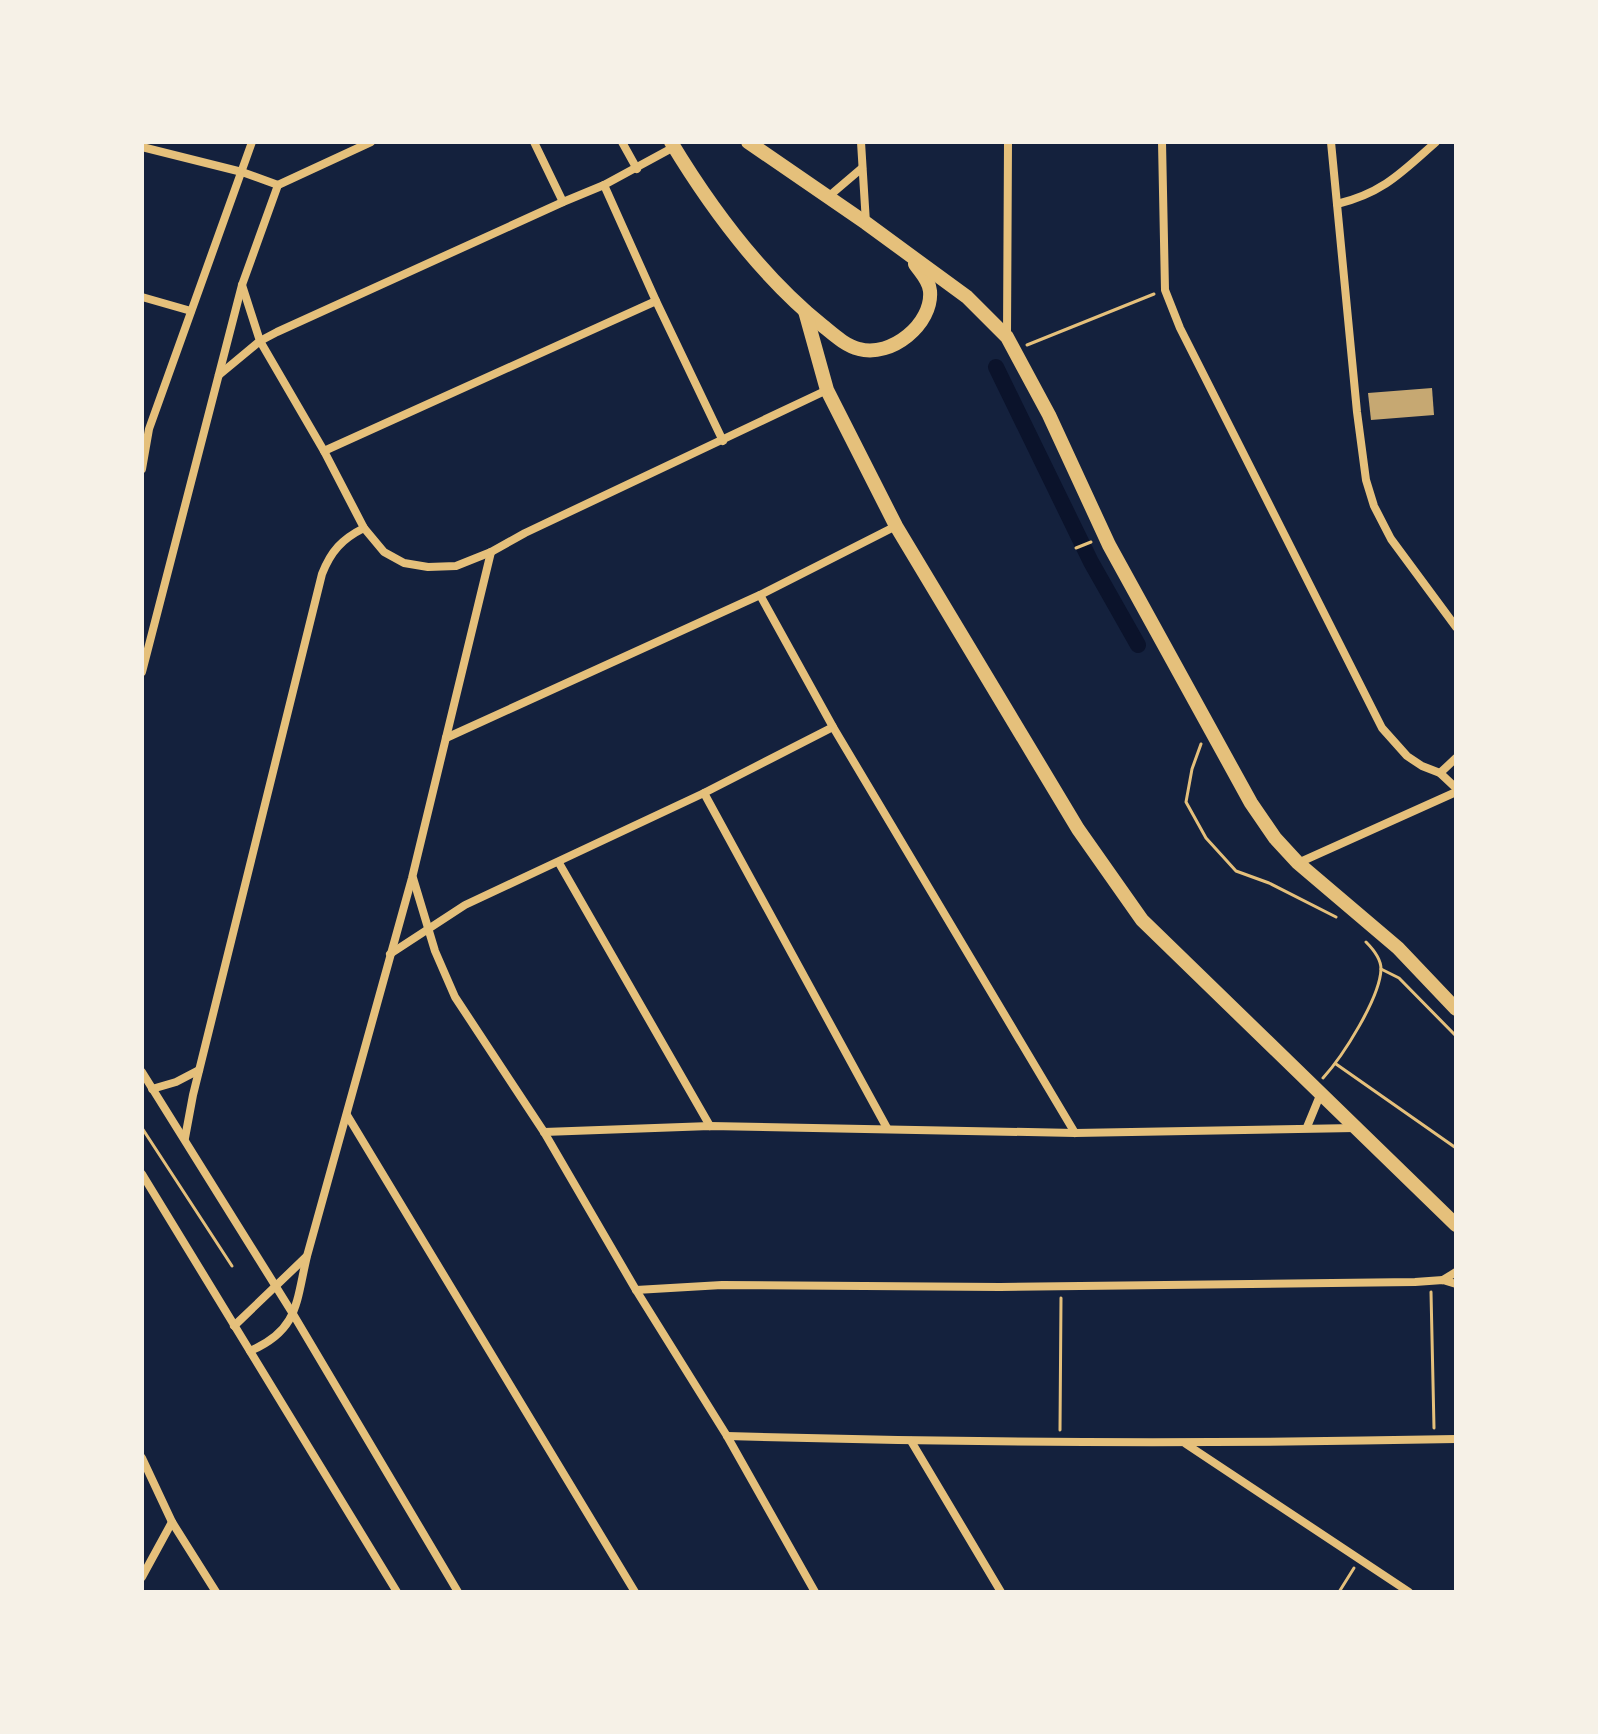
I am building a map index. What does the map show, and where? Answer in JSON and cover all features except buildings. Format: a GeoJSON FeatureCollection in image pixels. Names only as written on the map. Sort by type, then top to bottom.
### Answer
{"type":"FeatureCollection","features":[{"type":"Feature","properties":{"kind":"main road"},"geometry":{"type":"LineString","coordinates":[[748,142],[967,297],[1011,343],[1049,415],[1109,545],[1259,815],[1298,863],[1398,948],[1456,1009]]}},
{"type":"Feature","properties":{"kind":"main road"},"geometry":{"type":"LineString","coordinates":[[673,145],[751,256],[805,311],[840,339],[860,349],[881,350],[900,344],[915,328],[928,306],[930,291],[926,279],[902,249]]}},
{"type":"Feature","properties":{"kind":"main road"},"geometry":{"type":"LineString","coordinates":[[805,311],[827,390],[896,526],[1078,829],[1142,920],[1456,1225]]}},
{"type":"Feature","properties":{"kind":"street"},"geometry":{"type":"LineString","coordinates":[[142,469],[144,442],[252,142]]}},
{"type":"Feature","properties":{"kind":"street"},"geometry":{"type":"LineString","coordinates":[[142,147],[242,172],[278,185],[371,142]]}},
{"type":"Feature","properties":{"kind":"street"},"geometry":{"type":"LineString","coordinates":[[534,142],[563,202]]}},
{"type":"Feature","properties":{"kind":"street"},"geometry":{"type":"LineString","coordinates":[[622,142],[637,169]]}},
{"type":"Feature","properties":{"kind":"street"},"geometry":{"type":"LineString","coordinates":[[861,142],[866,223]]}},
{"type":"Feature","properties":{"kind":"street"},"geometry":{"type":"LineString","coordinates":[[1008,142],[1011,343]]}},
{"type":"Feature","properties":{"kind":"street"},"geometry":{"type":"LineString","coordinates":[[1162,142],[1165,290],[1180,328],[1382,728],[1407,756],[1440,773],[1456,790],[1298,863]]}},
{"type":"Feature","properties":{"kind":"street"},"geometry":{"type":"LineString","coordinates":[[1331,142],[1366,480],[1374,506],[1391,539],[1456,627]]}},
{"type":"Feature","properties":{"kind":"street"},"geometry":{"type":"LineString","coordinates":[[1337,204],[1364,198],[1390,183],[1436,142]]}},
{"type":"Feature","properties":{"kind":"street"},"geometry":{"type":"LineString","coordinates":[[219,375],[260,341],[604,185],[637,169],[673,145]]}},
{"type":"Feature","properties":{"kind":"street"},"geometry":{"type":"LineString","coordinates":[[828,197],[862,168]]}},
{"type":"Feature","properties":{"kind":"street"},"geometry":{"type":"LineString","coordinates":[[142,672],[242,285],[278,185]]}},
{"type":"Feature","properties":{"kind":"street"},"geometry":{"type":"LineString","coordinates":[[604,185],[723,441]]}},
{"type":"Feature","properties":{"kind":"street"},"geometry":{"type":"LineString","coordinates":[[242,285],[260,341],[324,451],[364,528],[384,552],[404,563],[428,567],[456,566],[491,552],[827,390]]}},
{"type":"Feature","properties":{"kind":"street"},"geometry":{"type":"LineString","coordinates":[[142,297],[191,311]]}},
{"type":"Feature","properties":{"kind":"street"},"geometry":{"type":"LineString","coordinates":[[324,451],[656,301]]}},
{"type":"Feature","properties":{"kind":"street"},"geometry":{"type":"LineString","coordinates":[[446,738],[760,595],[896,526]]}},
{"type":"Feature","properties":{"kind":"street"},"geometry":{"type":"LineString","coordinates":[[185,1138],[322,574],[336,546],[364,528]]}},
{"type":"Feature","properties":{"kind":"street"},"geometry":{"type":"LineString","coordinates":[[250,1351],[278,1336],[293,1314],[412,878],[491,552]]}},
{"type":"Feature","properties":{"kind":"street"},"geometry":{"type":"LineString","coordinates":[[760,595],[833,727],[1075,1133]]}},
{"type":"Feature","properties":{"kind":"street"},"geometry":{"type":"LineString","coordinates":[[390,954],[465,905],[704,793],[833,727]]}},
{"type":"Feature","properties":{"kind":"street"},"geometry":{"type":"LineString","coordinates":[[1440,773],[1456,758]]}},
{"type":"Feature","properties":{"kind":"street"},"geometry":{"type":"LineString","coordinates":[[704,793],[887,1128]]}},
{"type":"Feature","properties":{"kind":"street"},"geometry":{"type":"LineString","coordinates":[[559,863],[710,1126]]}},
{"type":"Feature","properties":{"kind":"street"},"geometry":{"type":"LineString","coordinates":[[412,878],[445,977],[455,997],[544,1132],[636,1290],[727,1436],[815,1592]]}},
{"type":"Feature","properties":{"kind":"street"},"geometry":{"type":"LineString","coordinates":[[152,1089],[189,1077],[200,1069]]}},
{"type":"Feature","properties":{"kind":"street"},"geometry":{"type":"LineString","coordinates":[[142,1072],[293,1314],[458,1592]]}},
{"type":"Feature","properties":{"kind":"street"},"geometry":{"type":"LineString","coordinates":[[1307,1127],[1318,1090]]}},
{"type":"Feature","properties":{"kind":"street"},"geometry":{"type":"LineString","coordinates":[[347,1115],[635,1592]]}},
{"type":"Feature","properties":{"kind":"street"},"geometry":{"type":"LineString","coordinates":[[544,1132],[710,1126],[1075,1133],[1356,1128]]}},
{"type":"Feature","properties":{"kind":"street"},"geometry":{"type":"LineString","coordinates":[[142,1174],[397,1592]]}},
{"type":"Feature","properties":{"kind":"street"},"geometry":{"type":"LineString","coordinates":[[234,1326],[307,1256]]}},
{"type":"Feature","properties":{"kind":"street"},"geometry":{"type":"LineString","coordinates":[[1443,1280],[1456,1272]]}},
{"type":"Feature","properties":{"kind":"street"},"geometry":{"type":"LineString","coordinates":[[636,1290],[722,1285],[1061,1286],[1443,1280],[1456,1284]]}},
{"type":"Feature","properties":{"kind":"street"},"geometry":{"type":"LineString","coordinates":[[727,1436],[1186,1443],[1456,1439]]}},
{"type":"Feature","properties":{"kind":"street"},"geometry":{"type":"LineString","coordinates":[[911,1441],[1001,1592]]}},
{"type":"Feature","properties":{"kind":"street"},"geometry":{"type":"LineString","coordinates":[[1186,1443],[1409,1592]]}},
{"type":"Feature","properties":{"kind":"street"},"geometry":{"type":"LineString","coordinates":[[142,1458],[172,1522],[216,1592]]}},
{"type":"Feature","properties":{"kind":"street"},"geometry":{"type":"LineString","coordinates":[[142,1577],[172,1522]]}},
{"type":"Feature","properties":{"kind":"path"},"geometry":{"type":"LineString","coordinates":[[1011,343],[1165,290]]}},
{"type":"Feature","properties":{"kind":"path"},"geometry":{"type":"LineString","coordinates":[[1076,548],[1095,540]]}},
{"type":"Feature","properties":{"kind":"path"},"geometry":{"type":"LineString","coordinates":[[1207,725],[1192,769],[1186,802],[1206,838],[1236,871],[1269,883],[1346,922]]}},
{"type":"Feature","properties":{"kind":"path"},"geometry":{"type":"LineString","coordinates":[[1318,1090],[1371,1005],[1381,969],[1376,953],[1366,942]]}},
{"type":"Feature","properties":{"kind":"path"},"geometry":{"type":"LineString","coordinates":[[1381,969],[1399,978],[1456,1036]]}},
{"type":"Feature","properties":{"kind":"path"},"geometry":{"type":"LineString","coordinates":[[1336,1064],[1456,1148]]}},
{"type":"Feature","properties":{"kind":"path"},"geometry":{"type":"LineString","coordinates":[[142,1128],[232,1266]]}},
{"type":"Feature","properties":{"kind":"path"},"geometry":{"type":"LineString","coordinates":[[1430,1281],[1434,1440]]}},
{"type":"Feature","properties":{"kind":"path"},"geometry":{"type":"LineString","coordinates":[[1060,1442],[1061,1286]]}},
{"type":"Feature","properties":{"kind":"path"},"geometry":{"type":"LineString","coordinates":[[1339,1592],[1360,1560]]}},
{"type":"Feature","properties":{"kind":"waterway"},"geometry":{"type":"LineString","coordinates":[[996,367],[1091,562],[1138,645]]}}]}
